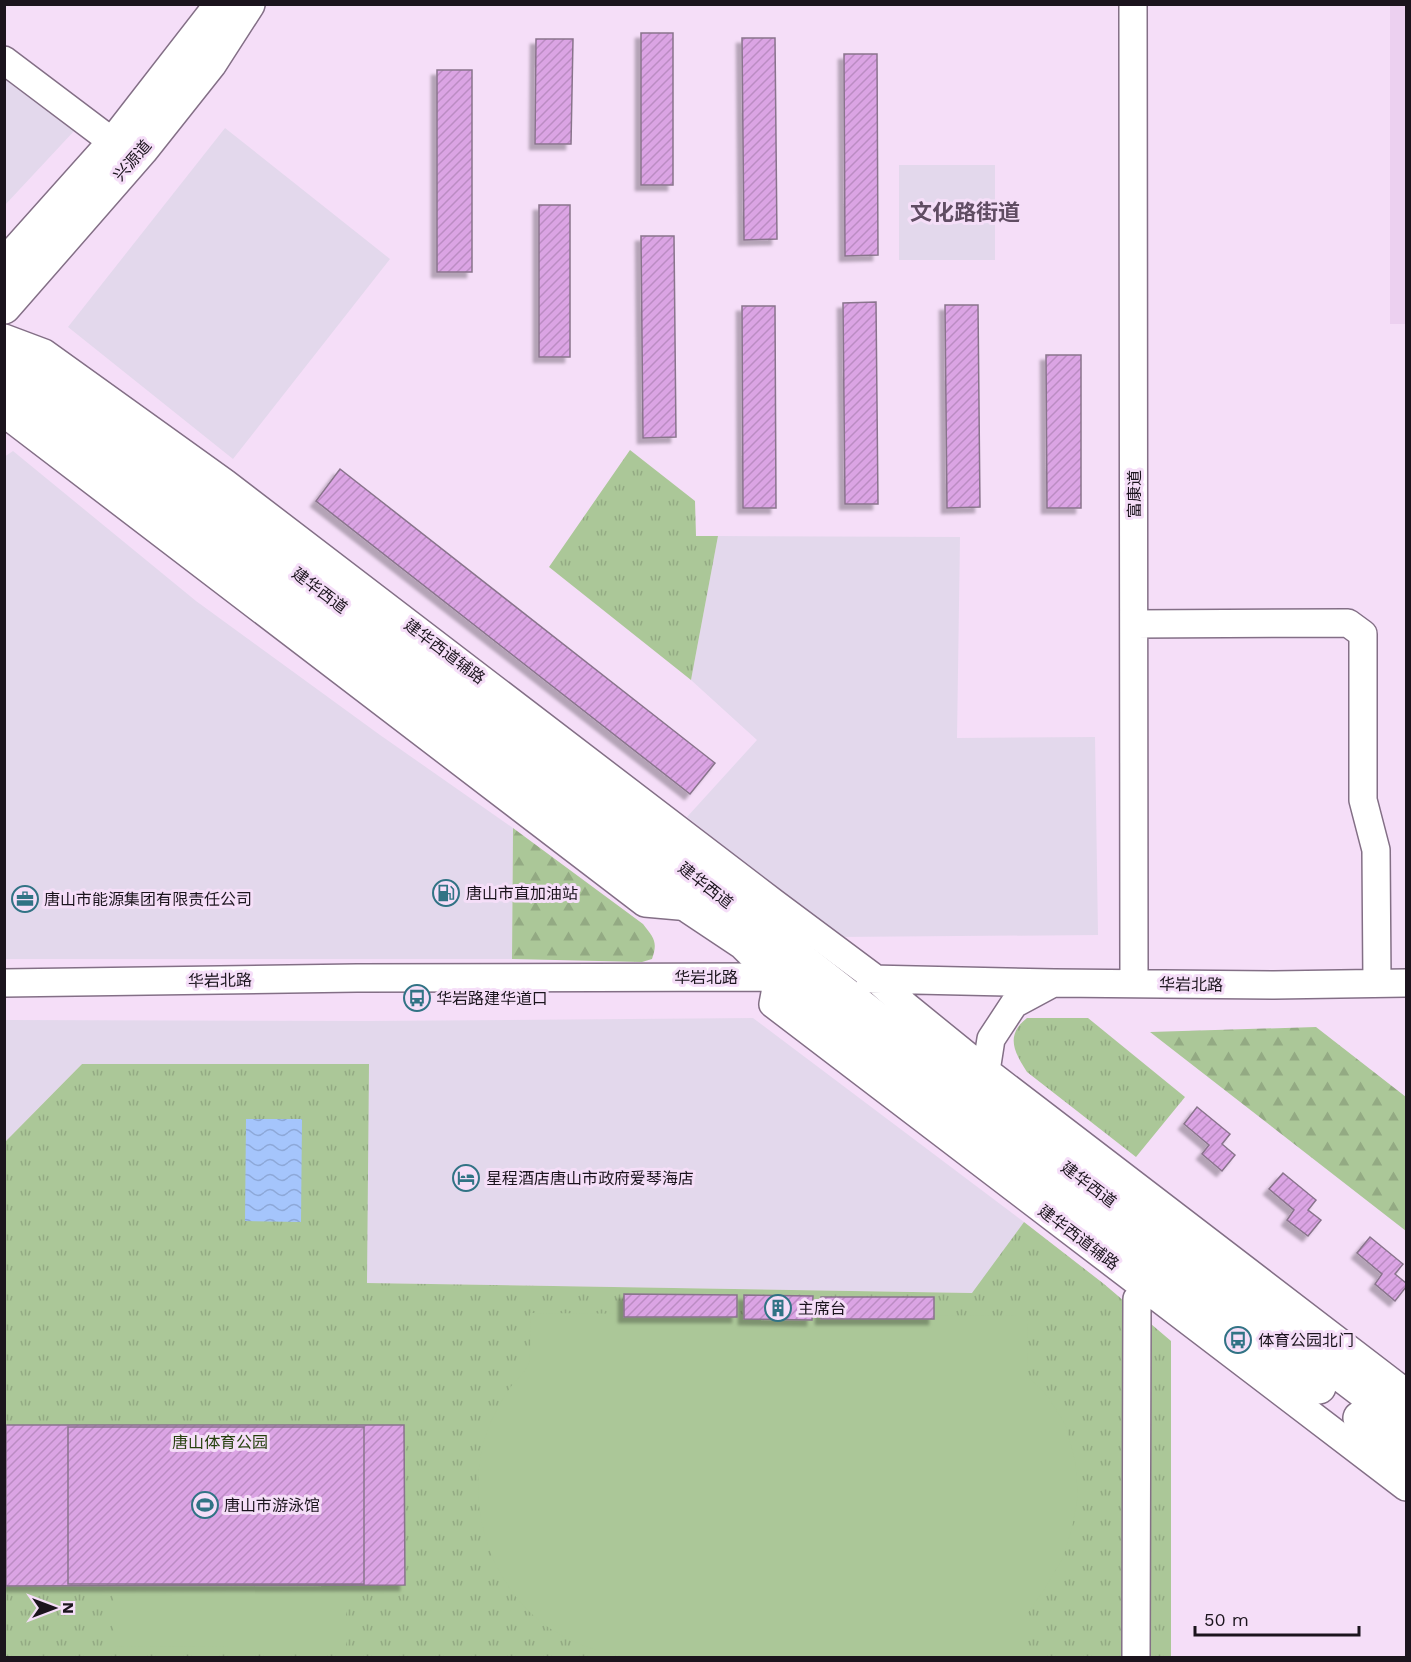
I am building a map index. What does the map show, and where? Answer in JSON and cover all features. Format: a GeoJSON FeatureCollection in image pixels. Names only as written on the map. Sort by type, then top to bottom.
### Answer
{"type":"FeatureCollection","features":[{"type":"Feature","properties":{"kind":"main road","name":"兴源道"},"geometry":{"type":"LineString","coordinates":[[4,266],[114,143],[222,4]]}},
{"type":"Feature","properties":{"kind":"main road","name":"兴源道"},"geometry":{"type":"LineString","coordinates":[[4,307],[148,141],[210,63],[248,4]]}},
{"type":"Feature","properties":{"kind":"main road","name":"建华西道"},"geometry":{"type":"LineString","coordinates":[[4,347],[31,370],[656,846],[987,1106],[1407,1424]]}},
{"type":"Feature","properties":{"kind":"main road","name":"建华西道"},"geometry":{"type":"LineString","coordinates":[[4,382],[690,907],[744,943],[778,977],[1407,1453]]}},
{"type":"Feature","properties":{"kind":"street","name":"富康道"},"geometry":{"type":"LineString","coordinates":[[1133,4],[1134,983]]}},
{"type":"Feature","properties":{"kind":"street"},"geometry":{"type":"LineString","coordinates":[[4,60],[114,143]]}},
{"type":"Feature","properties":{"kind":"street","name":"建华西道辅路"},"geometry":{"type":"LineString","coordinates":[[4,338],[44,353],[225,483],[876,979],[986,1071]]}},
{"type":"Feature","properties":{"kind":"street"},"geometry":{"type":"LineString","coordinates":[[4,413],[645,903],[690,907]]}},
{"type":"Feature","properties":{"kind":"street"},"geometry":{"type":"LineString","coordinates":[[1134,624],[1348,623],[1363,634],[1363,800],[1376,850],[1377,983]]}},
{"type":"Feature","properties":{"kind":"street","name":"建华西道辅路"},"geometry":{"type":"LineString","coordinates":[[778,977],[773,1004],[1407,1487]]}},
{"type":"Feature","properties":{"kind":"street","name":"华岩北路"},"geometry":{"type":"LineString","coordinates":[[4,983],[357,978],[823,977],[1054,983],[1274,985],[1407,983]]}},
{"type":"Feature","properties":{"kind":"street"},"geometry":{"type":"LineString","coordinates":[[987,1106],[986,1071],[991,1039],[1014,1004],[1054,983]]}},
{"type":"Feature","properties":{"kind":"street"},"geometry":{"type":"LineString","coordinates":[[986,1071],[1407,1393]]}},
{"type":"Feature","properties":{"kind":"street"},"geometry":{"type":"LineString","coordinates":[[1136,1658],[1137,1299]]}},
{"type":"Feature","properties":{"kind":"shaded area"},"geometry":{"type":"Polygon","coordinates":[[[1390,5],[1406,5],[1406,324],[1390,324],[1390,5]]]}},
{"type":"Feature","properties":{"kind":"shaded area"},"geometry":{"type":"Polygon","coordinates":[[[4,72],[75,130],[5,205],[4,205],[4,72]]]}},
{"type":"Feature","properties":{"kind":"shaded area"},"geometry":{"type":"Polygon","coordinates":[[[225,128],[390,259],[233,459],[68,327],[225,128]]]}},
{"type":"Feature","properties":{"kind":"shaded area"},"geometry":{"type":"Polygon","coordinates":[[[899,165],[995,165],[995,260],[899,260],[899,165]]]}},
{"type":"Feature","properties":{"kind":"shaded area"},"geometry":{"type":"Polygon","coordinates":[[[13,451],[196,601],[380,735],[513,828],[512,959],[5,959],[4,457],[13,451]]]}},
{"type":"Feature","properties":{"kind":"shaded area"},"geometry":{"type":"Polygon","coordinates":[[[718,536],[960,537],[957,738],[1095,737],[1098,935],[838,937],[687,817],[757,740],[691,680],[718,536]]]}},
{"type":"Feature","properties":{"kind":"shaded area"},"geometry":{"type":"Polygon","coordinates":[[[753,1018],[1024,1222],[973,1293],[367,1283],[82,1064],[5,1142],[5,1020],[369,1021],[753,1018]]]}},
{"type":"Feature","properties":{"kind":"green space"},"geometry":{"type":"Polygon","coordinates":[[[630,450],[695,501],[696,536],[718,536],[691,680],[549,567],[630,450]]]}},
{"type":"Feature","properties":{"kind":"green space"},"geometry":{"type":"Polygon","coordinates":[[[513,828],[643,924],[654,940],[655,948],[652,959],[642,962],[512,959],[513,828]]]}},
{"type":"Feature","properties":{"kind":"green space"},"geometry":{"type":"Polygon","coordinates":[[[1027,1018],[1088,1018],[1185,1097],[1136,1157],[1027,1072],[1015,1051],[1014,1037],[1020,1024],[1027,1018]]]}},
{"type":"Feature","properties":{"kind":"green space"},"geometry":{"type":"Polygon","coordinates":[[[1316,1027],[1406,1097],[1406,1231],[1150,1032],[1316,1027]]]}},
{"type":"Feature","properties":{"kind":"green space","name":"唐山体育公园"},"geometry":{"type":"Polygon","coordinates":[[[82,1064],[369,1064],[367,1283],[972,1293],[1024,1222],[1104,1284],[1171,1341],[1171,1657],[5,1658],[5,1142],[82,1064]]]}},
{"type":"Feature","properties":{"kind":"green space"},"geometry":{"type":"Polygon","coordinates":[[[530,1313],[1028,1316],[1027,1375],[1048,1397],[1065,1424],[1075,1460],[1078,1495],[1072,1528],[1062,1560],[1025,1617],[1025,1657],[624,1657],[583,1645],[545,1625],[510,1589],[497,1568],[481,1520],[478,1495],[479,1470],[488,1430],[501,1401],[529,1363],[530,1313]]]}},
{"type":"Feature","properties":{"kind":"green space"},"geometry":{"type":"Polygon","coordinates":[[[114,1590],[229,1590],[229,1647],[114,1646],[114,1590]]]}},
{"type":"Feature","properties":{"kind":"green space"},"geometry":{"type":"Polygon","coordinates":[[[231,1591],[346,1591],[346,1647],[231,1647],[231,1591]]]}},
{"type":"Feature","properties":{"kind":"water"},"geometry":{"type":"Polygon","coordinates":[[[246,1119],[302,1119],[301,1222],[245,1221],[246,1119]]]}},
{"type":"Feature","properties":{"kind":"building"},"geometry":{"type":"Polygon","coordinates":[[[641,33],[673,33],[673,185],[641,185],[641,33]]]}},
{"type":"Feature","properties":{"kind":"building"},"geometry":{"type":"Polygon","coordinates":[[[742,38],[775,38],[777,239],[744,240],[742,38]]]}},
{"type":"Feature","properties":{"kind":"building"},"geometry":{"type":"Polygon","coordinates":[[[536,39],[573,39],[571,144],[535,144],[536,39]]]}},
{"type":"Feature","properties":{"kind":"building"},"geometry":{"type":"Polygon","coordinates":[[[844,54],[877,54],[878,255],[845,256],[844,54]]]}},
{"type":"Feature","properties":{"kind":"building"},"geometry":{"type":"Polygon","coordinates":[[[437,70],[472,70],[472,272],[437,272],[437,70]]]}},
{"type":"Feature","properties":{"kind":"building"},"geometry":{"type":"Polygon","coordinates":[[[539,205],[570,205],[570,357],[539,357],[539,205]]]}},
{"type":"Feature","properties":{"kind":"building"},"geometry":{"type":"Polygon","coordinates":[[[641,236],[674,236],[676,437],[643,438],[641,236]]]}},
{"type":"Feature","properties":{"kind":"building"},"geometry":{"type":"Polygon","coordinates":[[[876,302],[878,504],[845,504],[843,303],[876,302]]]}},
{"type":"Feature","properties":{"kind":"building"},"geometry":{"type":"Polygon","coordinates":[[[945,305],[978,305],[980,507],[947,508],[945,305]]]}},
{"type":"Feature","properties":{"kind":"building"},"geometry":{"type":"Polygon","coordinates":[[[742,306],[775,306],[776,508],[743,508],[742,306]]]}},
{"type":"Feature","properties":{"kind":"building"},"geometry":{"type":"Polygon","coordinates":[[[1046,355],[1081,355],[1081,508],[1047,508],[1046,355]]]}},
{"type":"Feature","properties":{"kind":"building"},"geometry":{"type":"Polygon","coordinates":[[[340,469],[715,763],[690,794],[316,501],[340,469]]]}},
{"type":"Feature","properties":{"kind":"building"},"geometry":{"type":"Polygon","coordinates":[[[1197,1107],[1230,1134],[1222,1144],[1235,1155],[1222,1171],[1202,1154],[1209,1145],[1184,1124],[1197,1107]]]}},
{"type":"Feature","properties":{"kind":"building"},"geometry":{"type":"Polygon","coordinates":[[[1283,1173],[1316,1200],[1308,1210],[1321,1220],[1308,1236],[1287,1220],[1294,1210],[1269,1189],[1283,1173]]]}},
{"type":"Feature","properties":{"kind":"building"},"geometry":{"type":"Polygon","coordinates":[[[1370,1237],[1403,1264],[1395,1274],[1406,1283],[1406,1287],[1395,1301],[1375,1284],[1382,1274],[1357,1253],[1370,1237]]]}},
{"type":"Feature","properties":{"kind":"building"},"geometry":{"type":"Polygon","coordinates":[[[624,1294],[737,1295],[737,1317],[624,1317],[624,1294]]]}},
{"type":"Feature","properties":{"kind":"building","name":"主席台"},"geometry":{"type":"Polygon","coordinates":[[[744,1295],[813,1296],[812,1320],[744,1319],[744,1295]]]}},
{"type":"Feature","properties":{"kind":"building"},"geometry":{"type":"Polygon","coordinates":[[[821,1297],[934,1297],[934,1319],[821,1319],[821,1297]]]}},
{"type":"Feature","properties":{"kind":"building","name":"唐山市游泳馆"},"geometry":{"type":"Polygon","coordinates":[[[6,1425],[404,1425],[405,1585],[6,1586],[6,1425]]]}},
{"type":"Feature","properties":{"kind":"building","name":"唐山市游泳馆"},"geometry":{"type":"Polygon","coordinates":[[[68,1427],[364,1427],[364,1584],[68,1584],[68,1427]]]}},
{"type":"Feature","properties":{"kind":"place","name":"唐山市直加油站"},"geometry":{"type":"Point","coordinates":[446,893]}},
{"type":"Feature","properties":{"kind":"place","name":"唐山市能源集团有限责任公司"},"geometry":{"type":"Point","coordinates":[25,899]}},
{"type":"Feature","properties":{"kind":"place","name":"华岩路建华道口"},"geometry":{"type":"Point","coordinates":[417,998]}},
{"type":"Feature","properties":{"kind":"place","name":"星程酒店唐山市政府爱琴海店"},"geometry":{"type":"Point","coordinates":[466,1178]}},
{"type":"Feature","properties":{"kind":"place","name":"主席台"},"geometry":{"type":"Point","coordinates":[778,1308]}},
{"type":"Feature","properties":{"kind":"place","name":"体育公园北门"},"geometry":{"type":"Point","coordinates":[1238,1340]}},
{"type":"Feature","properties":{"kind":"place","name":"唐山市游泳馆"},"geometry":{"type":"Point","coordinates":[205,1505]}},
{"type":"Feature","properties":{"kind":"district","name":"文化路街道"},"geometry":{"type":"Point","coordinates":[965,212]}}]}
